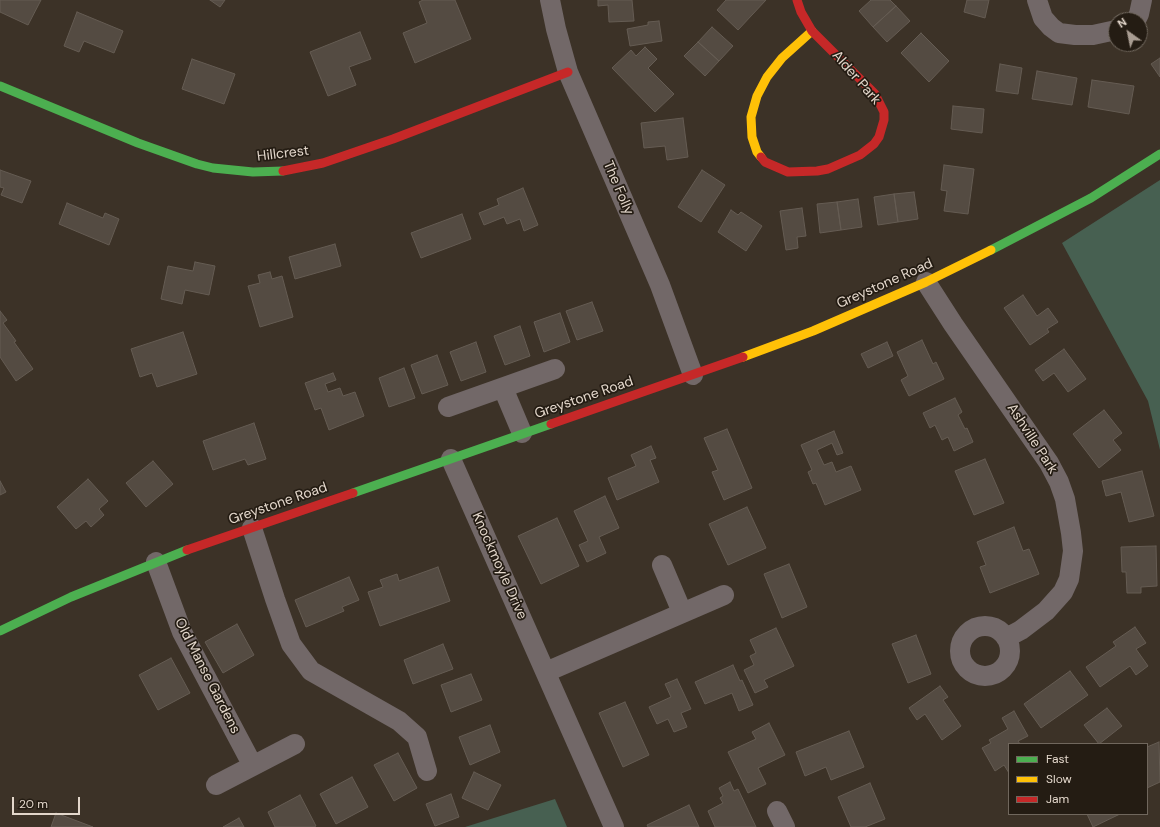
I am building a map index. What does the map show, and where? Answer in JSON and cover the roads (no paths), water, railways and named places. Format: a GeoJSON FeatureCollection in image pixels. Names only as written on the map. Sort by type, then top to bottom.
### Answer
{"type":"FeatureCollection","features":[{"type":"Feature","properties":{"kind":"main road","name":"Alder Park"},"geometry":{"type":"LineString","coordinates":[[797,0],[801,12],[812,31],[875,94],[884,112],[884,120],[879,137],[874,144],[860,155],[828,169],[812,172],[788,172],[774,167],[760,157],[752,137],[751,117],[757,96],[767,77],[782,58],[812,31]]}},
{"type":"Feature","properties":{"kind":"main road","name":"Hillcrest"},"geometry":{"type":"LineString","coordinates":[[0,86],[138,143],[196,164],[213,168],[253,172],[285,170],[323,163],[393,139],[568,72]]}},
{"type":"Feature","properties":{"kind":"main road","name":"Greystone Road"},"geometry":{"type":"LineString","coordinates":[[0,632],[71,597],[156,562],[452,459],[522,433],[693,375],[813,331],[926,282],[1009,241],[1091,198],[1160,154]]}},
{"type":"Feature","properties":{"kind":"street","name":"The Folly"},"geometry":{"type":"LineString","coordinates":[[550,0],[556,29],[568,72],[660,285],[693,375]]}},
{"type":"Feature","properties":{"kind":"street"},"geometry":{"type":"LineString","coordinates":[[1037,0],[1043,18],[1059,33],[1093,35],[1108,32]]}},
{"type":"Feature","properties":{"kind":"street"},"geometry":{"type":"LineString","coordinates":[[1139,12],[1142,0]]}},
{"type":"Feature","properties":{"kind":"street","name":"Ashville Park"},"geometry":{"type":"LineString","coordinates":[[926,282],[952,324],[1049,463],[1060,482],[1065,499],[1073,551],[1069,579],[1063,592],[1046,612],[1021,630],[1006,638]]}},
{"type":"Feature","properties":{"kind":"street"},"geometry":{"type":"LineString","coordinates":[[448,407],[555,370]]}},
{"type":"Feature","properties":{"kind":"street"},"geometry":{"type":"LineString","coordinates":[[503,388],[522,433]]}},
{"type":"Feature","properties":{"kind":"street","name":"Knockmoyle Drive"},"geometry":{"type":"LineString","coordinates":[[452,459],[614,827]]}},
{"type":"Feature","properties":{"kind":"street"},"geometry":{"type":"LineString","coordinates":[[252,528],[291,644],[311,671],[399,721],[417,737],[427,771]]}},
{"type":"Feature","properties":{"kind":"street","name":"Old Manse Gardens"},"geometry":{"type":"LineString","coordinates":[[156,562],[182,632],[252,766]]}},
{"type":"Feature","properties":{"kind":"street"},"geometry":{"type":"LineString","coordinates":[[662,565],[682,612]]}},
{"type":"Feature","properties":{"kind":"street"},"geometry":{"type":"LineString","coordinates":[[546,672],[724,595]]}},
{"type":"Feature","properties":{"kind":"street"},"geometry":{"type":"LineString","coordinates":[[216,785],[295,744]]}}]}
